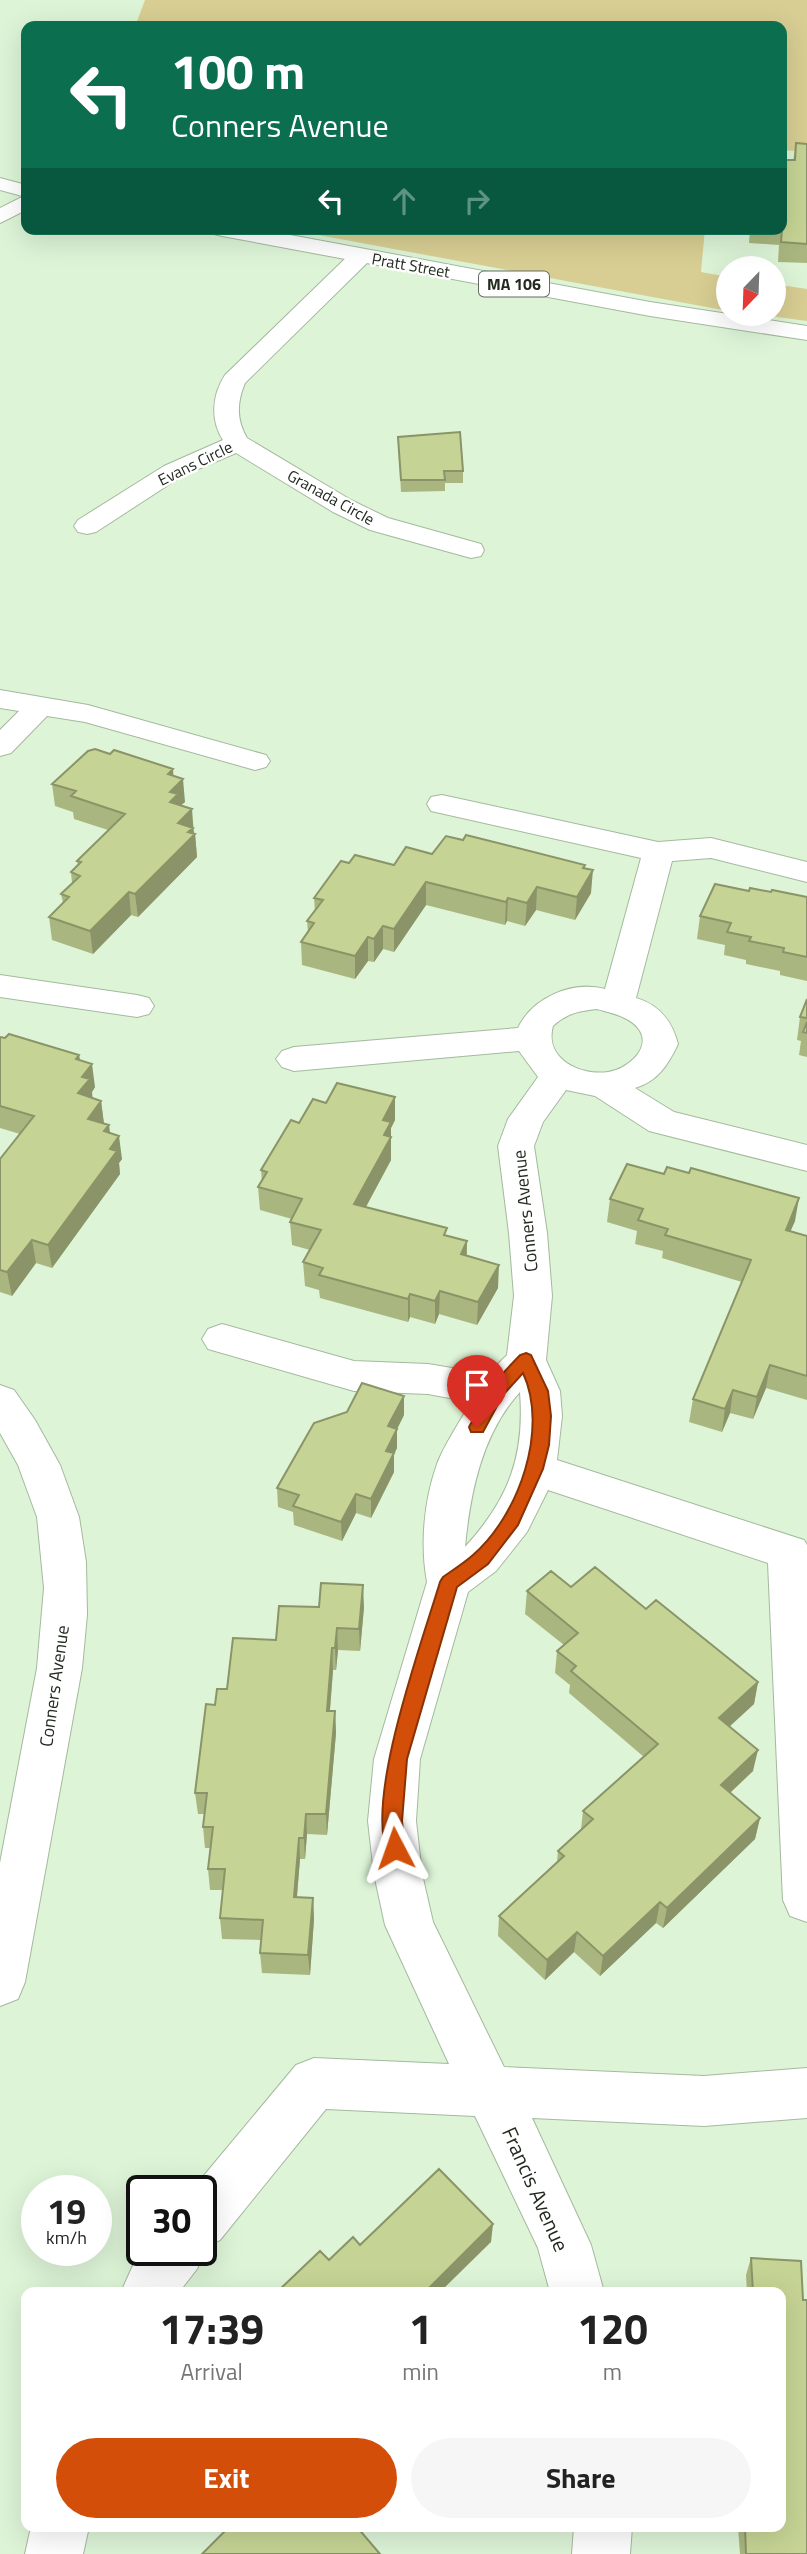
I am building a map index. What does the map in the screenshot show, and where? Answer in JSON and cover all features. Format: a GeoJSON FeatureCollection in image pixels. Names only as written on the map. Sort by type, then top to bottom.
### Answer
{"type":"FeatureCollection","features":[{"type":"Feature","properties":{"kind":"street"},"geometry":{"type":"LineString","coordinates":[[0,184],[21,190]]}},
{"type":"Feature","properties":{"kind":"street"},"geometry":{"type":"LineString","coordinates":[[0,217],[21,204]]}},
{"type":"Feature","properties":{"kind":"street","name":"Pratt Street"},"geometry":{"type":"LineString","coordinates":[[253,235],[650,309],[807,333]]}},
{"type":"Feature","properties":{"kind":"street","name":"Evans Circle"},"geometry":{"type":"LineString","coordinates":[[87,526],[173,471],[238,443],[228,430],[225,414],[225,401],[234,380],[361,256]]}},
{"type":"Feature","properties":{"kind":"street","name":"Granada Circle"},"geometry":{"type":"LineString","coordinates":[[238,443],[342,506],[379,524],[471,550]]}},
{"type":"Feature","properties":{"kind":"street"},"geometry":{"type":"LineString","coordinates":[[0,699],[88,714],[255,761]]}},
{"type":"Feature","properties":{"kind":"street"},"geometry":{"type":"LineString","coordinates":[[0,747],[40,706]]}},
{"type":"Feature","properties":{"kind":"street"},"geometry":{"type":"LineString","coordinates":[[442,804],[658,852],[711,848],[807,872]]}},
{"type":"Feature","properties":{"kind":"street"},"geometry":{"type":"LineString","coordinates":[[618,1002],[658,852]]}},
{"type":"Feature","properties":{"kind":"street"},"geometry":{"type":"LineString","coordinates":[[0,986],[137,1006]]}},
{"type":"Feature","properties":{"kind":"street"},"geometry":{"type":"LineString","coordinates":[[598,998],[618,1002],[646,1016],[661,1037],[661,1048],[657,1059],[648,1069],[628,1079],[603,1084],[587,1083],[559,1075],[544,1064],[535,1052],[531,1038],[535,1025],[544,1013],[559,1005],[598,998]]}},
{"type":"Feature","properties":{"kind":"street"},"geometry":{"type":"LineString","coordinates":[[294,1059],[531,1038]]}},
{"type":"Feature","properties":{"kind":"street","name":"Conners Avenue"},"geometry":{"type":"LineString","coordinates":[[526,1360],[533,1296],[528,1233],[516,1146],[526,1119],[559,1075]]}},
{"type":"Feature","properties":{"kind":"street"},"geometry":{"type":"LineString","coordinates":[[603,1084],[662,1122],[807,1158]]}},
{"type":"Feature","properties":{"kind":"street"},"geometry":{"type":"LineString","coordinates":[[222,1339],[354,1376],[428,1379],[497,1391]]}},
{"type":"Feature","properties":{"kind":"street"},"geometry":{"type":"LineString","coordinates":[[449,1582],[481,1559],[512,1520],[534,1469],[540,1445],[542,1416],[540,1391],[526,1360],[497,1391],[458,1464],[447,1513],[443,1552],[449,1582],[397,1759],[392,1821],[398,1874],[409,1925],[488,2089]]}},
{"type":"Feature","properties":{"kind":"street","name":"Conners Avenue"},"geometry":{"type":"LineString","coordinates":[[0,1401],[18,1424],[47,1482],[62,1535],[65,1588],[64,1650],[0,1982]]}},
{"type":"Feature","properties":{"kind":"street"},"geometry":{"type":"LineString","coordinates":[[534,1469],[789,1552],[807,1900]]}},
{"type":"Feature","properties":{"kind":"street"},"geometry":{"type":"LineString","coordinates":[[217,2201],[314,2082],[704,2101],[807,2093]]}},
{"type":"Feature","properties":{"kind":"street","name":"Francis Avenue"},"geometry":{"type":"LineString","coordinates":[[488,2089],[520,2148],[564,2245],[576,2287]]}},
{"type":"Feature","properties":{"kind":"street"},"geometry":{"type":"LineString","coordinates":[[150,2287],[165,2266]]}},
{"type":"Feature","properties":{"kind":"street"},"geometry":{"type":"LineString","coordinates":[[54,2554],[59,2532]]}},
{"type":"Feature","properties":{"kind":"street"},"geometry":{"type":"LineString","coordinates":[[601,2554],[603,2532]]}},
{"type":"Feature","properties":{"kind":"shaded area"},"geometry":{"type":"Polygon","coordinates":[[[145,0],[807,0],[807,152],[787,150],[787,21],[137,21],[145,0]]]}},
{"type":"Feature","properties":{"kind":"shaded area"},"geometry":{"type":"Polygon","coordinates":[[[318,235],[704,235],[701,272],[716,275],[716,309],[318,235]]]}},
{"type":"Feature","properties":{"kind":"shaded area"},"geometry":{"type":"Polygon","coordinates":[[[786,286],[807,289],[807,321],[786,318],[786,286]]]}},
{"type":"Feature","properties":{"kind":"building"},"geometry":{"type":"Polygon","coordinates":[[[796,143],[807,144],[807,244],[781,242],[782,235],[787,235],[787,160],[795,160],[796,143]]]}},
{"type":"Feature","properties":{"kind":"building"},"geometry":{"type":"Polygon","coordinates":[[[460,432],[463,471],[444,471],[445,480],[401,480],[398,437],[460,432]]]}},
{"type":"Feature","properties":{"kind":"building"},"geometry":{"type":"Polygon","coordinates":[[[95,749],[110,754],[114,750],[173,769],[168,774],[183,779],[170,792],[178,794],[170,802],[192,809],[178,823],[193,828],[188,832],[195,834],[135,894],[129,892],[90,931],[49,917],[69,897],[61,894],[80,876],[71,872],[81,862],[77,861],[125,814],[71,796],[76,791],[52,784],[88,751],[95,749]]]}},
{"type":"Feature","properties":{"kind":"building"},"geometry":{"type":"Polygon","coordinates":[[[466,835],[585,865],[583,868],[593,870],[577,897],[537,887],[527,903],[508,898],[506,902],[426,882],[394,929],[383,926],[374,939],[368,937],[355,956],[301,942],[314,923],[307,921],[323,900],[314,898],[341,861],[349,863],[355,855],[394,865],[406,847],[432,854],[446,836],[463,840],[466,835]]]}},
{"type":"Feature","properties":{"kind":"building"},"geometry":{"type":"Polygon","coordinates":[[[715,884],[749,891],[750,888],[772,890],[807,897],[807,957],[783,952],[784,948],[749,941],[751,937],[727,932],[731,923],[700,916],[715,884]]]}},
{"type":"Feature","properties":{"kind":"building"},"geometry":{"type":"Polygon","coordinates":[[[807,999],[807,1018],[800,1017],[807,999]]]}},
{"type":"Feature","properties":{"kind":"building"},"geometry":{"type":"Polygon","coordinates":[[[9,1034],[79,1055],[76,1059],[92,1064],[82,1077],[90,1079],[78,1093],[101,1101],[88,1119],[109,1125],[104,1131],[119,1136],[110,1149],[117,1151],[48,1245],[32,1240],[7,1272],[0,1270],[0,1159],[34,1116],[0,1106],[0,1037],[5,1038],[9,1034]]]}},
{"type":"Feature","properties":{"kind":"building"},"geometry":{"type":"Polygon","coordinates":[[[337,1083],[395,1097],[383,1120],[391,1122],[384,1135],[391,1137],[354,1204],[447,1228],[444,1235],[467,1241],[461,1254],[499,1265],[478,1302],[440,1291],[435,1301],[410,1294],[408,1299],[319,1275],[323,1268],[303,1262],[321,1230],[290,1222],[302,1199],[258,1187],[267,1172],[261,1170],[291,1120],[299,1123],[313,1099],[326,1103],[337,1083]]]}},
{"type":"Feature","properties":{"kind":"building"},"geometry":{"type":"Polygon","coordinates":[[[627,1164],[664,1174],[667,1167],[689,1173],[691,1168],[799,1198],[786,1230],[807,1236],[807,1376],[770,1365],[757,1397],[733,1390],[725,1409],[693,1399],[751,1260],[665,1235],[668,1229],[638,1220],[643,1209],[610,1199],[627,1164]]]}},
{"type":"Feature","properties":{"kind":"building"},"geometry":{"type":"Polygon","coordinates":[[[362,1383],[404,1396],[388,1426],[397,1429],[386,1451],[394,1453],[371,1499],[356,1494],[341,1522],[293,1506],[299,1495],[277,1488],[314,1423],[347,1412],[362,1383]]]}},
{"type":"Feature","properties":{"kind":"building"},"geometry":{"type":"Polygon","coordinates":[[[595,1567],[646,1609],[656,1600],[758,1682],[719,1718],[758,1750],[721,1785],[760,1818],[667,1908],[660,1902],[603,1956],[577,1932],[547,1960],[499,1916],[564,1856],[558,1851],[593,1819],[583,1811],[658,1744],[571,1671],[576,1666],[557,1651],[578,1633],[527,1591],[551,1571],[571,1587],[595,1567]]]}},
{"type":"Feature","properties":{"kind":"building"},"geometry":{"type":"Polygon","coordinates":[[[321,1583],[363,1585],[359,1629],[337,1628],[335,1648],[332,1648],[327,1711],[335,1711],[326,1814],[306,1814],[304,1838],[299,1838],[294,1897],[313,1898],[308,1955],[260,1953],[263,1920],[220,1918],[225,1869],[208,1869],[213,1827],[203,1827],[207,1793],[195,1793],[206,1704],[215,1705],[217,1689],[227,1689],[233,1638],[276,1640],[279,1606],[319,1607],[321,1583]]]}},
{"type":"Feature","properties":{"kind":"building"},"geometry":{"type":"Polygon","coordinates":[[[439,2169],[493,2224],[430,2287],[282,2287],[320,2251],[329,2260],[353,2237],[360,2245],[439,2169]]]}},
{"type":"Feature","properties":{"kind":"building"},"geometry":{"type":"Polygon","coordinates":[[[751,2258],[801,2261],[803,2300],[807,2300],[807,2554],[746,2554],[745,2532],[786,2532],[786,2287],[753,2287],[751,2258]]]}},
{"type":"Feature","properties":{"kind":"building"},"geometry":{"type":"Polygon","coordinates":[[[224,2532],[361,2532],[380,2554],[202,2554],[224,2532]]]}},
{"type":"Feature","properties":{"kind":"route"},"geometry":{"type":"LineString","coordinates":[[395,1848],[392,1821],[397,1759],[449,1582],[481,1559],[512,1520],[534,1469],[540,1445],[542,1416],[540,1391],[526,1360],[497,1391],[477,1427]]}}]}
